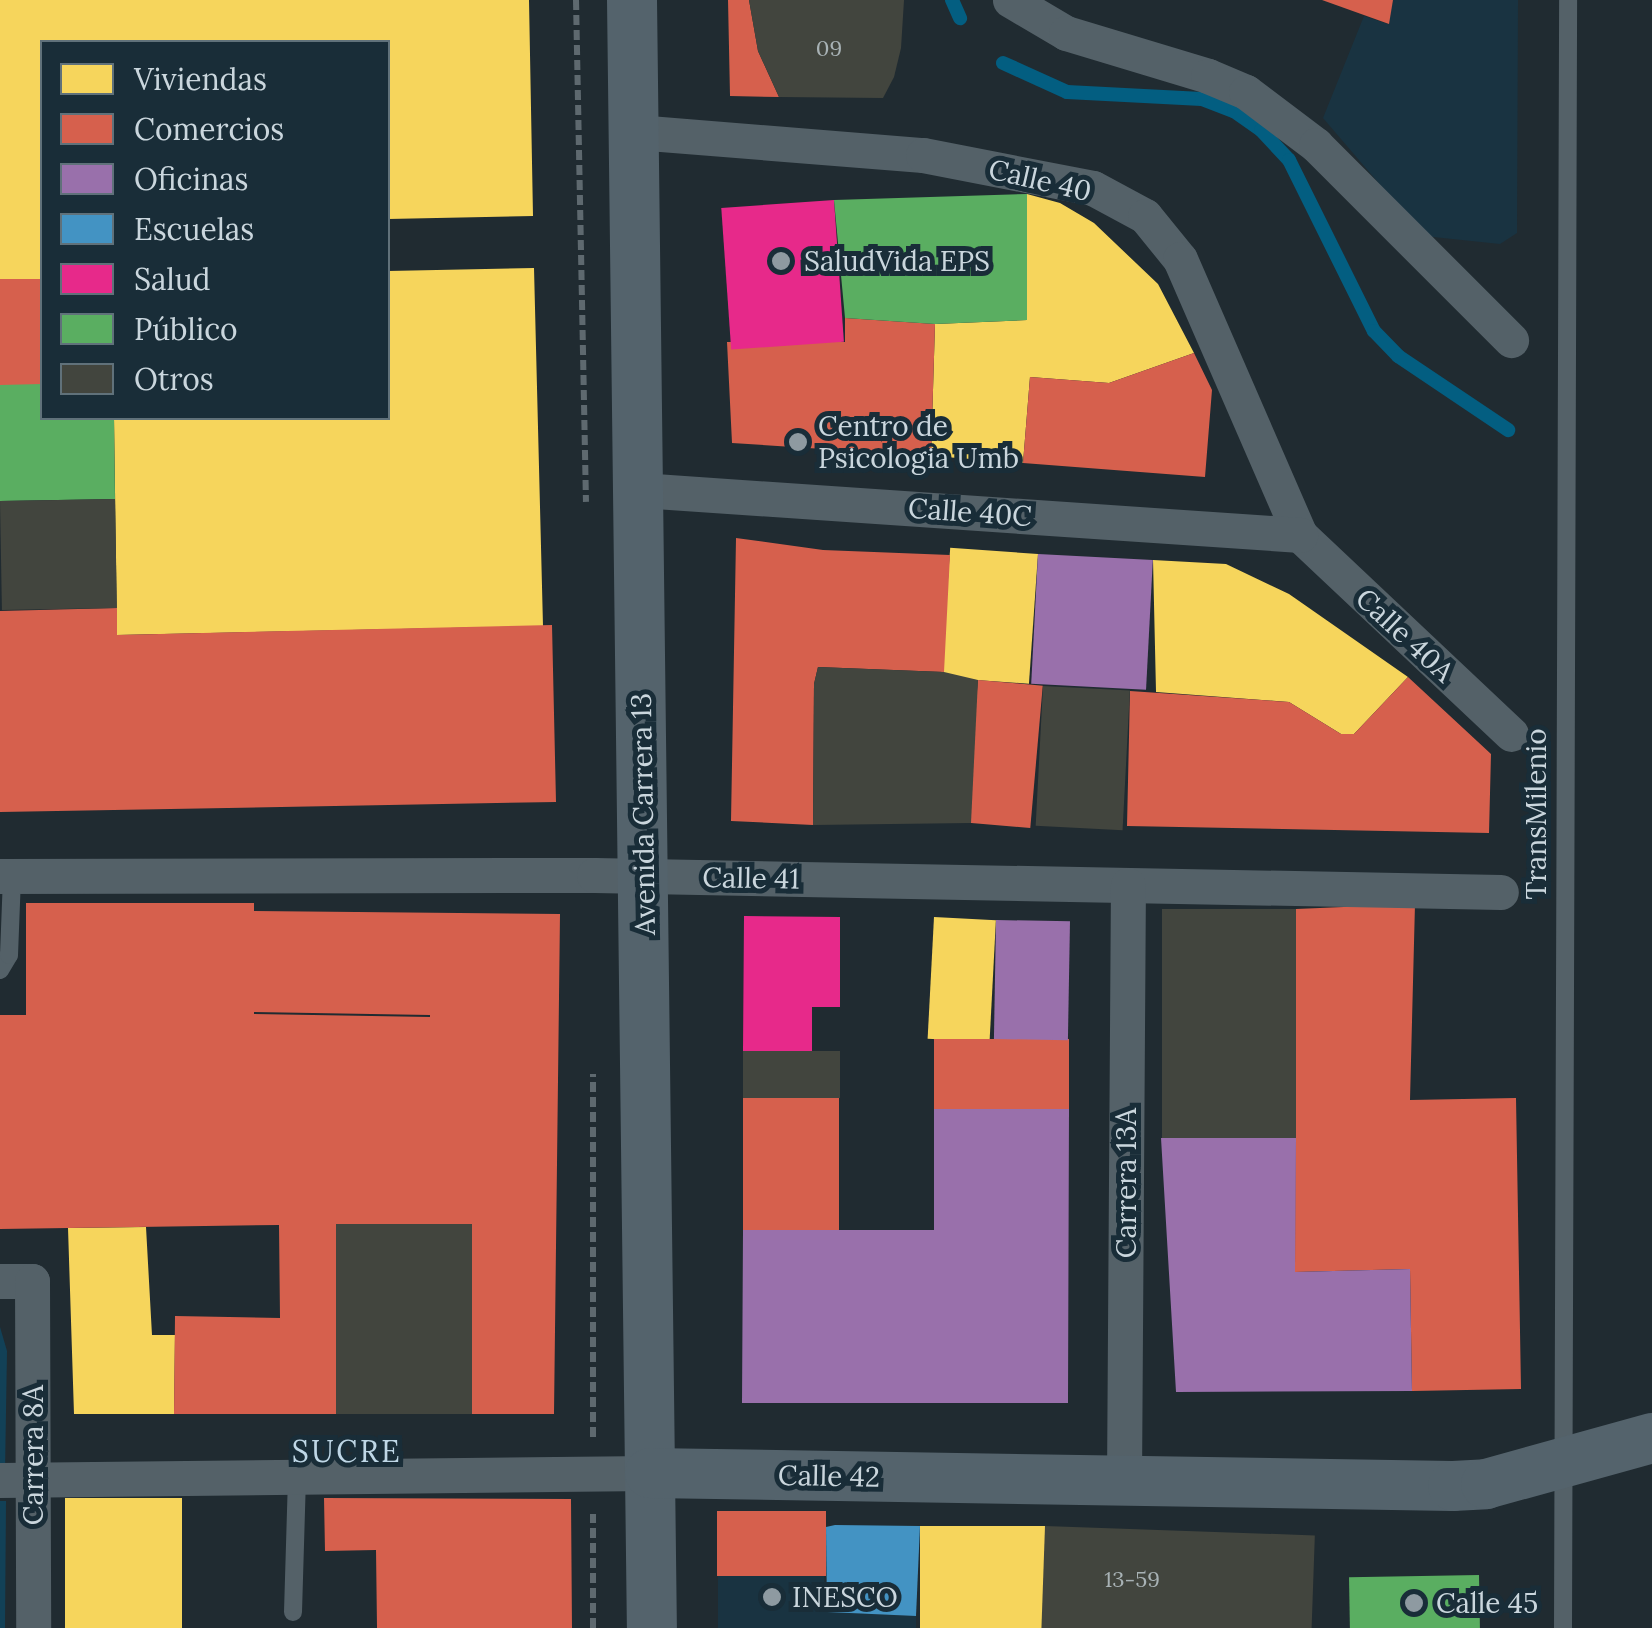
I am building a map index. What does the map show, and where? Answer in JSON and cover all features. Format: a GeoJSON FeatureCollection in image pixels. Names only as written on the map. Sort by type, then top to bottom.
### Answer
{"type":"FeatureCollection","features":[{"type":"Feature","properties":{"kind":"main road","name":"Avenida Carrera 13"},"geometry":{"type":"LineString","coordinates":[[632,0],[652,1628]]}},
{"type":"Feature","properties":{"kind":"main road","name":"Calle 42"},"geometry":{"type":"LineString","coordinates":[[650,1473],[1454,1486],[1486,1484],[1652,1438]]}},
{"type":"Feature","properties":{"kind":"street"},"geometry":{"type":"LineString","coordinates":[[1010,0],[1066,33],[1208,76],[1246,92],[1316,144],[1511,340]]}},
{"type":"Feature","properties":{"kind":"street","name":"Calle 40"},"geometry":{"type":"LineString","coordinates":[[636,132],[923,156],[1093,188],[1145,216],[1180,259],[1300,535]]}},
{"type":"Feature","properties":{"kind":"street","name":"Calle 40C"},"geometry":{"type":"LineString","coordinates":[[640,490],[1300,535]]}},
{"type":"Feature","properties":{"kind":"street","name":"Calle 40A"},"geometry":{"type":"LineString","coordinates":[[1300,535],[1511,734]]}},
{"type":"Feature","properties":{"kind":"street","name":"Calle 41"},"geometry":{"type":"LineString","coordinates":[[6,876],[644,876],[1502,892]]}},
{"type":"Feature","properties":{"kind":"street","name":"Carrera 13A"},"geometry":{"type":"LineString","coordinates":[[1124,1481],[1128,885]]}},
{"type":"Feature","properties":{"kind":"street","name":"Carrera 8A"},"geometry":{"type":"LineString","coordinates":[[16,1281],[17,1480],[33,1628]]}},
{"type":"Feature","properties":{"kind":"street","name":"Calle 42"},"geometry":{"type":"LineString","coordinates":[[17,1480],[650,1473]]}},
{"type":"Feature","properties":{"kind":"lane","name":"TransMilenio"},"geometry":{"type":"LineString","coordinates":[[1563,1628],[1568,0]]}},
{"type":"Feature","properties":{"kind":"lane"},"geometry":{"type":"LineString","coordinates":[[0,970],[9,955],[6,876]]}},
{"type":"Feature","properties":{"kind":"lane"},"geometry":{"type":"LineString","coordinates":[[293,1612],[297,1477]]}},
{"type":"Feature","properties":{"kind":"path"},"geometry":{"type":"LineString","coordinates":[[576,0],[586,520]]}},
{"type":"Feature","properties":{"kind":"path"},"geometry":{"type":"LineString","coordinates":[[592,1628],[593,1058]]}},
{"type":"Feature","properties":{"kind":"shaded area"},"geometry":{"type":"Polygon","coordinates":[[[1393,0],[1518,0],[1517,233],[1500,244],[1424,236],[1323,118],[1364,16],[1388,24],[1393,0]]]}},
{"type":"Feature","properties":{"kind":"shaded area"},"geometry":{"type":"Polygon","coordinates":[[[0,1327],[7,1351],[5,1472],[0,1472],[0,1327]]]}},
{"type":"Feature","properties":{"kind":"shaded area"},"geometry":{"type":"Polygon","coordinates":[[[0,1501],[6,1501],[5,1628],[0,1628],[0,1501]]]}},
{"type":"Feature","properties":{"kind":"shaded area","name":"INESCO"},"geometry":{"type":"Polygon","coordinates":[[[824,1575],[827,1612],[916,1616],[916,1628],[718,1628],[718,1576],[824,1575]]]}},
{"type":"Feature","properties":{"kind":"building: Viviendas"},"geometry":{"type":"Polygon","coordinates":[[[0,0],[529,0],[533,216],[390,219],[390,40],[40,40],[40,279],[0,279],[0,0]]]}},
{"type":"Feature","properties":{"kind":"building: Viviendas"},"geometry":{"type":"Polygon","coordinates":[[[1027,194],[1060,203],[1094,223],[1158,284],[1194,353],[1109,383],[1030,377],[1023,463],[931,456],[935,324],[1027,320],[1027,194]]]}},
{"type":"Feature","properties":{"kind":"building: Viviendas"},"geometry":{"type":"Polygon","coordinates":[[[534,268],[543,626],[117,635],[114,420],[390,420],[390,271],[534,268]]]}},
{"type":"Feature","properties":{"kind":"building: Viviendas"},"geometry":{"type":"Polygon","coordinates":[[[950,548],[1038,554],[1029,684],[941,678],[950,548]]]}},
{"type":"Feature","properties":{"kind":"building: Viviendas"},"geometry":{"type":"Polygon","coordinates":[[[1153,560],[1226,564],[1289,594],[1408,677],[1354,734],[1341,734],[1289,702],[1156,692],[1153,560]]]}},
{"type":"Feature","properties":{"kind":"building: Viviendas"},"geometry":{"type":"Polygon","coordinates":[[[934,917],[996,920],[990,1042],[928,1039],[934,917]]]}},
{"type":"Feature","properties":{"kind":"building: Viviendas"},"geometry":{"type":"Polygon","coordinates":[[[146,1227],[152,1335],[175,1335],[174,1414],[74,1414],[68,1228],[146,1227]]]}},
{"type":"Feature","properties":{"kind":"building: Viviendas"},"geometry":{"type":"Polygon","coordinates":[[[65,1498],[182,1498],[182,1628],[65,1628],[65,1498]]]}},
{"type":"Feature","properties":{"kind":"building: Viviendas"},"geometry":{"type":"Polygon","coordinates":[[[920,1526],[1045,1526],[1045,1628],[920,1628],[920,1526]]]}},
{"type":"Feature","properties":{"kind":"building: Comercios"},"geometry":{"type":"Polygon","coordinates":[[[728,0],[749,0],[758,51],[779,97],[730,96],[728,0]]]}},
{"type":"Feature","properties":{"kind":"building: Comercios"},"geometry":{"type":"Polygon","coordinates":[[[1322,0],[1393,0],[1389,24],[1322,0]]]}},
{"type":"Feature","properties":{"kind":"building: Comercios"},"geometry":{"type":"Polygon","coordinates":[[[0,279],[40,279],[40,385],[0,385],[0,279]]]}},
{"type":"Feature","properties":{"kind":"building: Comercios"},"geometry":{"type":"Polygon","coordinates":[[[845,318],[935,324],[931,456],[732,443],[727,342],[845,342],[845,318]]]}},
{"type":"Feature","properties":{"kind":"building: Comercios"},"geometry":{"type":"Polygon","coordinates":[[[1194,353],[1212,390],[1205,477],[1023,463],[1030,377],[1109,383],[1194,353]]]}},
{"type":"Feature","properties":{"kind":"building: Comercios"},"geometry":{"type":"Polygon","coordinates":[[[736,538],[823,550],[950,555],[944,672],[818,667],[814,684],[813,825],[731,821],[736,538]]]}},
{"type":"Feature","properties":{"kind":"building: Comercios"},"geometry":{"type":"Polygon","coordinates":[[[117,608],[117,635],[552,625],[556,802],[0,812],[0,611],[117,608]]]}},
{"type":"Feature","properties":{"kind":"building: Comercios"},"geometry":{"type":"Polygon","coordinates":[[[1408,677],[1491,754],[1489,833],[1127,826],[1130,691],[1289,702],[1341,734],[1354,734],[1408,677]]]}},
{"type":"Feature","properties":{"kind":"building: Comercios"},"geometry":{"type":"Polygon","coordinates":[[[978,680],[1043,686],[1030,828],[966,822],[978,680]]]}},
{"type":"Feature","properties":{"kind":"building: Comercios"},"geometry":{"type":"Polygon","coordinates":[[[26,903],[254,903],[254,911],[560,914],[554,1414],[472,1414],[472,1224],[336,1225],[337,1414],[174,1414],[175,1316],[280,1318],[279,1225],[0,1229],[0,1015],[26,1015],[26,903]],[[254,1012],[430,1017],[430,1015],[254,1012]]]}},
{"type":"Feature","properties":{"kind":"building: Comercios"},"geometry":{"type":"Polygon","coordinates":[[[1415,904],[1410,1100],[1516,1098],[1521,1389],[1412,1391],[1410,1269],[1295,1272],[1296,909],[1415,904]]]}},
{"type":"Feature","properties":{"kind":"building: Comercios"},"geometry":{"type":"Polygon","coordinates":[[[934,1039],[1069,1039],[1069,1109],[934,1109],[934,1039]]]}},
{"type":"Feature","properties":{"kind":"building: Comercios"},"geometry":{"type":"Polygon","coordinates":[[[743,1098],[839,1098],[839,1230],[743,1230],[743,1098]]]}},
{"type":"Feature","properties":{"kind":"building: Comercios"},"geometry":{"type":"Polygon","coordinates":[[[324,1498],[571,1499],[572,1628],[377,1628],[376,1550],[325,1551],[324,1498]]]}},
{"type":"Feature","properties":{"kind":"building: Comercios"},"geometry":{"type":"Polygon","coordinates":[[[717,1511],[826,1511],[826,1576],[717,1576],[717,1511]]]}},
{"type":"Feature","properties":{"kind":"building: Oficinas"},"geometry":{"type":"Polygon","coordinates":[[[1038,554],[1153,560],[1146,690],[1031,684],[1038,554]]]}},
{"type":"Feature","properties":{"kind":"building: Oficinas"},"geometry":{"type":"Polygon","coordinates":[[[996,920],[1070,921],[1068,1040],[994,1039],[996,920]]]}},
{"type":"Feature","properties":{"kind":"building: Oficinas"},"geometry":{"type":"Polygon","coordinates":[[[934,1109],[1069,1109],[1068,1403],[742,1403],[743,1230],[934,1230],[934,1109]]]}},
{"type":"Feature","properties":{"kind":"building: Oficinas"},"geometry":{"type":"Polygon","coordinates":[[[1161,1138],[1296,1138],[1295,1272],[1410,1269],[1412,1391],[1176,1392],[1161,1138]]]}},
{"type":"Feature","properties":{"kind":"building: Escuelas"},"geometry":{"type":"Polygon","coordinates":[[[920,1526],[916,1616],[827,1612],[826,1527],[920,1526]]]}},
{"type":"Feature","properties":{"kind":"building: Salud","name":"SaludVida EPS"},"geometry":{"type":"Polygon","coordinates":[[[834,200],[844,342],[731,350],[721,208],[834,200]]]}},
{"type":"Feature","properties":{"kind":"building: Salud"},"geometry":{"type":"Polygon","coordinates":[[[744,916],[840,917],[840,1007],[812,1007],[812,1051],[743,1051],[744,916]]]}},
{"type":"Feature","properties":{"kind":"building: Público"},"geometry":{"type":"Polygon","coordinates":[[[1027,194],[1027,320],[935,324],[845,318],[834,200],[1027,194]]]}},
{"type":"Feature","properties":{"kind":"building: Público"},"geometry":{"type":"Polygon","coordinates":[[[40,384],[40,420],[114,420],[115,499],[0,501],[0,385],[40,384]]]}},
{"type":"Feature","properties":{"kind":"building: Público","name":"Calle 45"},"geometry":{"type":"Polygon","coordinates":[[[1479,1575],[1480,1628],[1350,1628],[1349,1577],[1479,1575]]]}},
{"type":"Feature","properties":{"kind":"building: Otros"},"geometry":{"type":"Polygon","coordinates":[[[749,0],[904,0],[901,48],[894,77],[883,98],[779,97],[758,51],[749,0]]]}},
{"type":"Feature","properties":{"kind":"building: Otros"},"geometry":{"type":"Polygon","coordinates":[[[115,499],[117,608],[2,610],[0,501],[115,499]]]}},
{"type":"Feature","properties":{"kind":"building: Otros"},"geometry":{"type":"Polygon","coordinates":[[[818,667],[944,672],[978,680],[971,823],[813,825],[814,684],[818,667]]]}},
{"type":"Feature","properties":{"kind":"building: Otros"},"geometry":{"type":"Polygon","coordinates":[[[1043,686],[1130,691],[1123,830],[1036,826],[1043,686]]]}},
{"type":"Feature","properties":{"kind":"building: Otros"},"geometry":{"type":"Polygon","coordinates":[[[1162,909],[1296,909],[1296,1138],[1162,1138],[1162,909]]]}},
{"type":"Feature","properties":{"kind":"building: Otros"},"geometry":{"type":"Polygon","coordinates":[[[743,1051],[840,1051],[840,1098],[743,1098],[743,1051]]]}},
{"type":"Feature","properties":{"kind":"building: Otros"},"geometry":{"type":"Polygon","coordinates":[[[336,1224],[472,1224],[472,1414],[336,1414],[336,1224]]]}},
{"type":"Feature","properties":{"kind":"building: Otros"},"geometry":{"type":"Polygon","coordinates":[[[1045,1526],[1315,1535],[1312,1628],[1041,1628],[1045,1526]]]}},
{"type":"Feature","properties":{"kind":"waterway"},"geometry":{"type":"LineString","coordinates":[[952,0],[960,18]]}},
{"type":"Feature","properties":{"kind":"waterway"},"geometry":{"type":"LineString","coordinates":[[1003,63],[1067,92],[1202,99],[1234,111],[1261,130],[1289,160],[1374,331],[1398,356],[1508,430]]}},
{"type":"Feature","properties":{"kind":"place","name":"SaludVida EPS"},"geometry":{"type":"Point","coordinates":[781,261]}},
{"type":"Feature","properties":{"kind":"place","name":"Centro de Psicologia Umb"},"geometry":{"type":"Point","coordinates":[798,442]}},
{"type":"Feature","properties":{"kind":"place","name":"INESCO"},"geometry":{"type":"Point","coordinates":[772,1597]}},
{"type":"Feature","properties":{"kind":"place","name":"Calle 45"},"geometry":{"type":"Point","coordinates":[1414,1603]}},
{"type":"Feature","properties":{"kind":"district","name":"SUCRE"},"geometry":{"type":"Point","coordinates":[347,1451]}}]}
